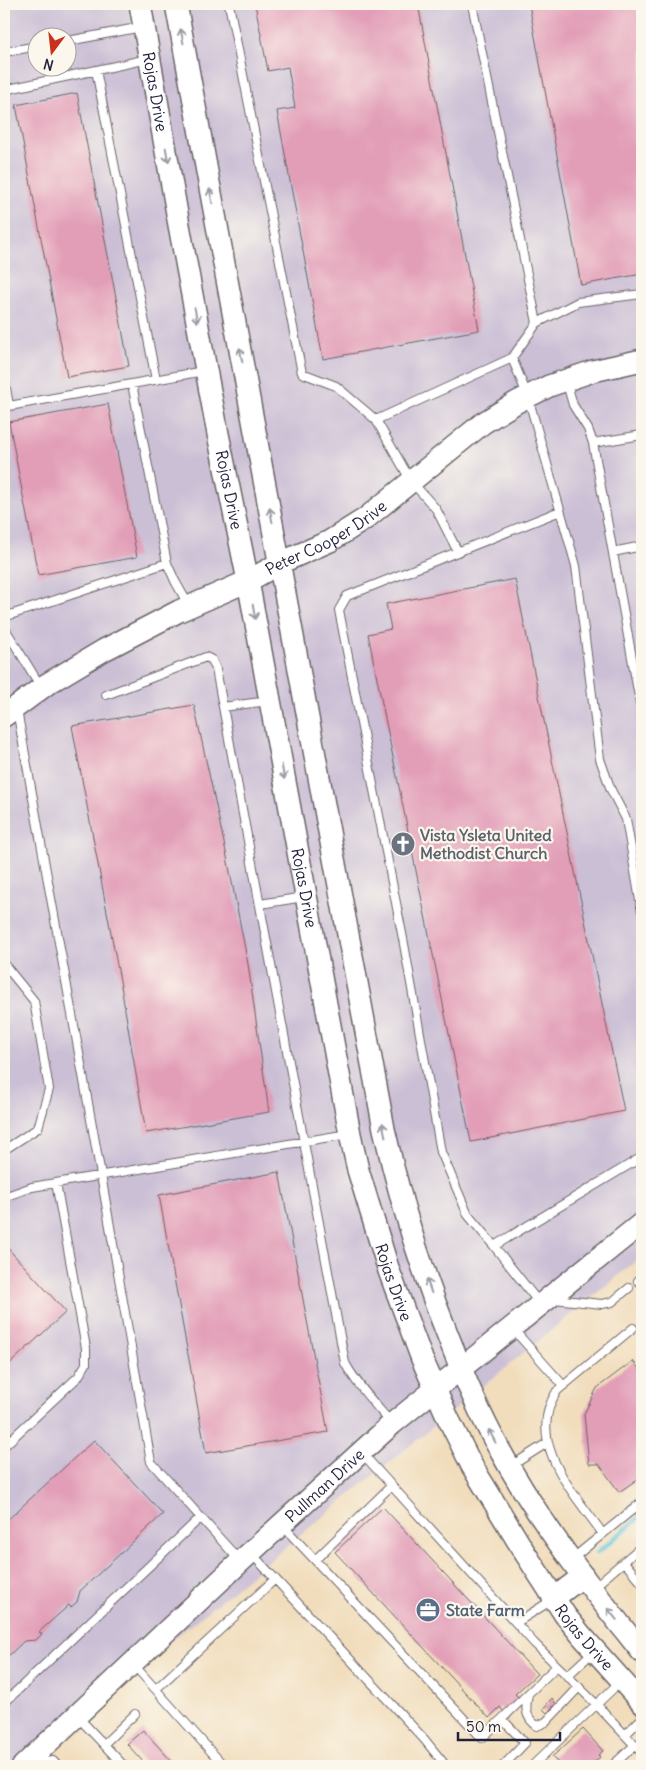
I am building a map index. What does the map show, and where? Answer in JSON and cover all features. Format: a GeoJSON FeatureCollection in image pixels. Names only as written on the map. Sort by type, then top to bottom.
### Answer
{"type":"FeatureCollection","features":[{"type":"Feature","properties":{"kind":"main road","name":"Rojas Drive"},"geometry":{"type":"LineString","coordinates":[[140,4],[206,371],[248,581],[358,1170],[389,1271],[422,1359],[472,1466],[554,1598],[594,1650],[642,1703]]}},
{"type":"Feature","properties":{"kind":"main road","name":"Rojas Drive"},"geometry":{"type":"LineString","coordinates":[[176,4],[388,1145],[412,1239],[475,1404],[509,1467],[558,1544],[641,1646]]}},
{"type":"Feature","properties":{"kind":"main road","name":"Peter Cooper Drive"},"geometry":{"type":"LineString","coordinates":[[10,711],[41,688],[104,650],[190,607],[248,581],[280,563],[330,541],[358,524],[483,423],[528,397],[549,386],[593,371],[642,360]]}},
{"type":"Feature","properties":{"kind":"main road","name":"Pullman Drive"},"geometry":{"type":"LineString","coordinates":[[38,1762],[77,1715],[245,1557],[392,1424],[642,1225]]}},
{"type":"Feature","properties":{"kind":"main road"},"geometry":{"type":"LineString","coordinates":[[554,1598],[582,1575]]}},
{"type":"Feature","properties":{"kind":"lane"},"geometry":{"type":"LineString","coordinates":[[230,4],[302,373],[336,386],[376,420],[411,481],[436,509],[458,552]]}},
{"type":"Feature","properties":{"kind":"lane"},"geometry":{"type":"LineString","coordinates":[[472,4],[537,322]]}},
{"type":"Feature","properties":{"kind":"lane"},"geometry":{"type":"LineString","coordinates":[[78,39],[144,27]]}},
{"type":"Feature","properties":{"kind":"lane"},"geometry":{"type":"LineString","coordinates":[[4,52],[28,48]]}},
{"type":"Feature","properties":{"kind":"lane"},"geometry":{"type":"LineString","coordinates":[[4,90],[150,59]]}},
{"type":"Feature","properties":{"kind":"lane"},"geometry":{"type":"LineString","coordinates":[[96,70],[156,380]]}},
{"type":"Feature","properties":{"kind":"lane"},"geometry":{"type":"LineString","coordinates":[[376,420],[512,358],[537,322],[578,302],[642,294]]}},
{"type":"Feature","properties":{"kind":"lane"},"geometry":{"type":"LineString","coordinates":[[512,358],[528,397],[576,566],[600,759],[611,790],[626,819],[642,912]]}},
{"type":"Feature","properties":{"kind":"lane"},"geometry":{"type":"LineString","coordinates":[[4,376],[6,407],[206,371]]}},
{"type":"Feature","properties":{"kind":"lane"},"geometry":{"type":"LineString","coordinates":[[566,380],[573,405],[588,429],[593,443],[642,713]]}},
{"type":"Feature","properties":{"kind":"lane"},"geometry":{"type":"LineString","coordinates":[[132,384],[167,563],[190,607]]}},
{"type":"Feature","properties":{"kind":"lane"},"geometry":{"type":"LineString","coordinates":[[593,443],[642,435]]}},
{"type":"Feature","properties":{"kind":"lane"},"geometry":{"type":"LineString","coordinates":[[560,510],[347,596],[339,610],[402,935],[441,1152],[468,1215],[545,1302],[602,1304],[612,1302],[629,1288]]}},
{"type":"Feature","properties":{"kind":"lane"},"geometry":{"type":"LineString","coordinates":[[613,552],[642,546]]}},
{"type":"Feature","properties":{"kind":"lane"},"geometry":{"type":"LineString","coordinates":[[4,616],[167,563]]}},
{"type":"Feature","properties":{"kind":"lane"},"geometry":{"type":"LineString","coordinates":[[4,628],[41,688]]}},
{"type":"Feature","properties":{"kind":"lane"},"geometry":{"type":"LineString","coordinates":[[106,695],[206,657],[212,660],[216,669],[345,1363],[363,1390],[392,1424]]}},
{"type":"Feature","properties":{"kind":"lane"},"geometry":{"type":"LineString","coordinates":[[223,707],[270,700]]}},
{"type":"Feature","properties":{"kind":"lane"},"geometry":{"type":"LineString","coordinates":[[10,711],[101,1175],[151,1462],[200,1518],[275,1580],[424,1738],[446,1766]]}},
{"type":"Feature","properties":{"kind":"lane"},"geometry":{"type":"LineString","coordinates":[[260,904],[306,897]]}},
{"type":"Feature","properties":{"kind":"lane"},"geometry":{"type":"LineString","coordinates":[[4,964],[34,1001],[49,1088],[38,1128],[4,1150]]}},
{"type":"Feature","properties":{"kind":"lane"},"geometry":{"type":"LineString","coordinates":[[4,1197],[32,1187],[350,1134]]}},
{"type":"Feature","properties":{"kind":"lane"},"geometry":{"type":"LineString","coordinates":[[494,1246],[642,1157]]}},
{"type":"Feature","properties":{"kind":"lane"},"geometry":{"type":"LineString","coordinates":[[4,1446],[78,1376],[86,1364],[86,1348],[56,1183]]}},
{"type":"Feature","properties":{"kind":"lane"},"geometry":{"type":"LineString","coordinates":[[603,1534],[552,1459],[545,1427],[547,1411],[550,1400],[563,1385],[633,1328]]}},
{"type":"Feature","properties":{"kind":"lane"},"geometry":{"type":"LineString","coordinates":[[513,1329],[563,1385]]}},
{"type":"Feature","properties":{"kind":"lane"},"geometry":{"type":"LineString","coordinates":[[509,1467],[547,1443]]}},
{"type":"Feature","properties":{"kind":"lane"},"geometry":{"type":"LineString","coordinates":[[361,1452],[516,1623],[642,1753]]}},
{"type":"Feature","properties":{"kind":"lane"},"geometry":{"type":"LineString","coordinates":[[315,1560],[391,1486]]}},
{"type":"Feature","properties":{"kind":"lane"},"geometry":{"type":"LineString","coordinates":[[582,1575],[603,1534],[642,1502]]}},
{"type":"Feature","properties":{"kind":"lane"},"geometry":{"type":"LineString","coordinates":[[4,1703],[200,1518]]}},
{"type":"Feature","properties":{"kind":"lane"},"geometry":{"type":"LineString","coordinates":[[281,1525],[482,1738],[557,1666]]}},
{"type":"Feature","properties":{"kind":"lane"},"geometry":{"type":"LineString","coordinates":[[582,1575],[624,1562],[642,1546]]}},
{"type":"Feature","properties":{"kind":"lane"},"geometry":{"type":"LineString","coordinates":[[624,1562],[642,1583]]}},
{"type":"Feature","properties":{"kind":"lane"},"geometry":{"type":"LineString","coordinates":[[156,1689],[275,1580]]}},
{"type":"Feature","properties":{"kind":"lane"},"geometry":{"type":"LineString","coordinates":[[516,1623],[554,1598]]}},
{"type":"Feature","properties":{"kind":"lane"},"geometry":{"type":"LineString","coordinates":[[567,1676],[594,1650]]}},
{"type":"Feature","properties":{"kind":"lane"},"geometry":{"type":"LineString","coordinates":[[133,1664],[224,1766]]}},
{"type":"Feature","properties":{"kind":"lane"},"geometry":{"type":"LineString","coordinates":[[532,1766],[621,1680]]}},
{"type":"Feature","properties":{"kind":"lane"},"geometry":{"type":"LineString","coordinates":[[528,1694],[526,1713],[530,1721],[537,1726],[546,1722],[579,1687]]}},
{"type":"Feature","properties":{"kind":"lane"},"geometry":{"type":"LineString","coordinates":[[104,1744],[135,1714]]}},
{"type":"Feature","properties":{"kind":"lane"},"geometry":{"type":"LineString","coordinates":[[77,1715],[124,1766]]}},
{"type":"Feature","properties":{"kind":"lane"},"geometry":{"type":"LineString","coordinates":[[625,1735],[642,1718]]}},
{"type":"Feature","properties":{"kind":"lane"},"geometry":{"type":"LineString","coordinates":[[502,1720],[525,1743],[503,1766]]}},
{"type":"Feature","properties":{"kind":"lane"},"geometry":{"type":"LineString","coordinates":[[612,1766],[635,1745]]}},
{"type":"Feature","properties":{"kind":"lane"},"geometry":{"type":"LineString","coordinates":[[619,1760],[625,1766]]}},
{"type":"Feature","properties":{"kind":"lane"},"geometry":{"type":"LineString","coordinates":[[38,1762],[52,1761],[58,1766]]}},
{"type":"Feature","properties":{"kind":"shaded area"},"geometry":{"type":"Polygon","coordinates":[[[4,4],[642,4],[642,1256],[18,1766],[4,1766],[4,4]]]}},
{"type":"Feature","properties":{"kind":"building"},"geometry":{"type":"Polygon","coordinates":[[[255,4],[418,4],[479,330],[323,359],[277,111],[295,108],[288,67],[268,71],[255,4]]]}},
{"type":"Feature","properties":{"kind":"building"},"geometry":{"type":"Polygon","coordinates":[[[529,4],[642,4],[642,274],[581,285],[529,4]]]}},
{"type":"Feature","properties":{"kind":"building"},"geometry":{"type":"Polygon","coordinates":[[[77,93],[129,366],[67,377],[16,105],[77,93]]]}},
{"type":"Feature","properties":{"kind":"building"},"geometry":{"type":"Polygon","coordinates":[[[108,404],[137,557],[38,575],[9,422],[108,404]]]}},
{"type":"Feature","properties":{"kind":"building"},"geometry":{"type":"Polygon","coordinates":[[[515,579],[624,1111],[471,1142],[368,634],[391,629],[386,604],[515,579]]]}},
{"type":"Feature","properties":{"kind":"building"},"geometry":{"type":"Polygon","coordinates":[[[194,705],[248,964],[269,1112],[146,1133],[121,986],[72,726],[194,705]]]}},
{"type":"Feature","properties":{"kind":"building"},"geometry":{"type":"Polygon","coordinates":[[[279,1172],[328,1432],[206,1453],[159,1195],[279,1172]]]}},
{"type":"Feature","properties":{"kind":"building"},"geometry":{"type":"Polygon","coordinates":[[[4,1244],[66,1312],[4,1369],[4,1244]]]}},
{"type":"Feature","properties":{"kind":"building"},"geometry":{"type":"Polygon","coordinates":[[[633,1361],[642,1373],[642,1476],[619,1492],[599,1464],[589,1464],[584,1414],[597,1388],[633,1361]]]}},
{"type":"Feature","properties":{"kind":"building"},"geometry":{"type":"Polygon","coordinates":[[[94,1440],[163,1514],[80,1591],[77,1602],[71,1607],[69,1605],[39,1632],[42,1634],[36,1640],[24,1641],[4,1660],[4,1523],[94,1440]]]}},
{"type":"Feature","properties":{"kind":"building"},"geometry":{"type":"Polygon","coordinates":[[[383,1507],[537,1674],[515,1694],[520,1699],[505,1713],[500,1707],[489,1718],[335,1552],[383,1507]]]}},
{"type":"Feature","properties":{"kind":"building"},"geometry":{"type":"Polygon","coordinates":[[[642,1554],[642,1565],[637,1558],[642,1554]]]}},
{"type":"Feature","properties":{"kind":"building"},"geometry":{"type":"Polygon","coordinates":[[[552,1698],[556,1704],[547,1713],[543,1709],[552,1698]]]}},
{"type":"Feature","properties":{"kind":"building"},"geometry":{"type":"Polygon","coordinates":[[[583,1729],[603,1751],[598,1755],[600,1757],[590,1766],[561,1766],[552,1757],[583,1729]]]}},
{"type":"Feature","properties":{"kind":"building"},"geometry":{"type":"Polygon","coordinates":[[[143,1730],[176,1766],[147,1766],[127,1744],[143,1730]]]}},
{"type":"Feature","properties":{"kind":"waterway"},"geometry":{"type":"LineString","coordinates":[[597,1553],[642,1515]]}},
{"type":"Feature","properties":{"kind":"place","name":"Vista Ysleta United Methodist Church"},"geometry":{"type":"Point","coordinates":[403,844]}},
{"type":"Feature","properties":{"kind":"place","name":"State Farm"},"geometry":{"type":"Point","coordinates":[428,1610]}}]}
